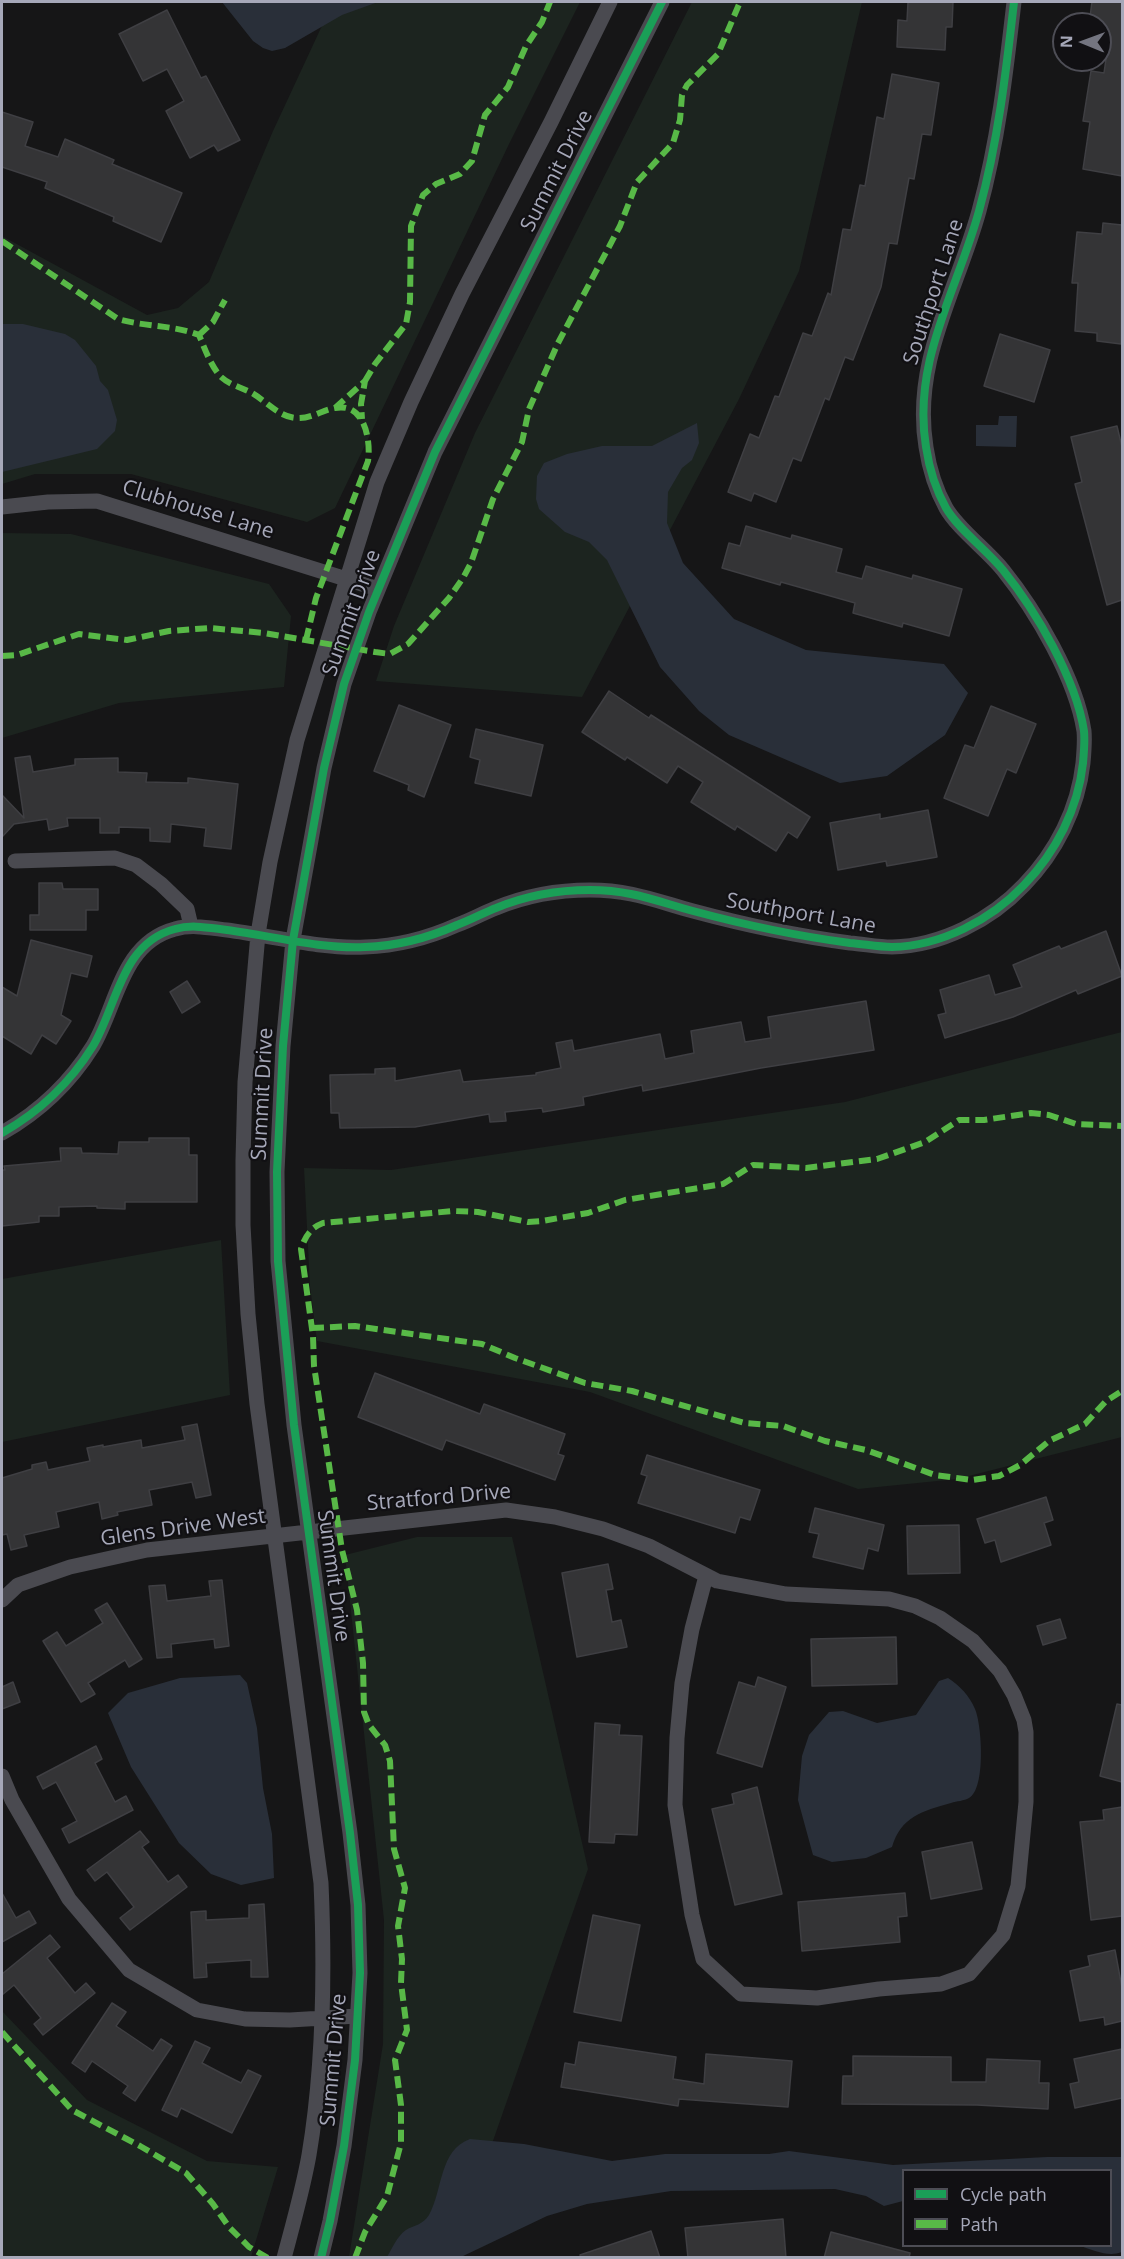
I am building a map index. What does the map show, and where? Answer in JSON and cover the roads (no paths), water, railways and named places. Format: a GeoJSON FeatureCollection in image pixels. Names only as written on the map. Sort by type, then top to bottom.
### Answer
{"type":"FeatureCollection","features":[{"type":"Feature","properties":{"kind":"street","name":"Summit Drive"},"geometry":{"type":"LineString","coordinates":[[284,2258],[309,2155],[322,2018],[324,1955],[321,1883],[256,1392],[248,1314],[243,1225],[245,1082],[258,934],[270,862],[297,740],[377,482],[411,402],[462,294],[610,2]]}},
{"type":"Feature","properties":{"kind":"street","name":"Summit Drive"},"geometry":{"type":"LineString","coordinates":[[321,2258],[344,2146],[355,2060],[360,1973],[358,1905],[350,1833],[308,1532],[278,1261],[278,1149],[283,1046],[293,940],[324,768],[344,684],[378,589],[435,452],[662,2]]}},
{"type":"Feature","properties":{"kind":"street","name":"Southport Lane"},"geometry":{"type":"LineString","coordinates":[[191,926],[342,947],[366,947],[403,943],[438,933],[496,908],[531,897],[592,890],[640,895],[686,910],[787,933],[897,947],[926,942],[953,933],[980,920],[1015,894],[1036,873],[1053,850],[1076,796],[1082,771],[1084,728],[1061,664],[1034,614],[994,559],[946,507],[934,479],[923,420],[923,390],[928,360],[975,224],[993,155],[1014,2]]}},
{"type":"Feature","properties":{"kind":"street","name":"Clubhouse Lane"},"geometry":{"type":"LineString","coordinates":[[2,507],[48,501],[98,501],[378,589]]}},
{"type":"Feature","properties":{"kind":"street"},"geometry":{"type":"LineString","coordinates":[[2,1133],[32,1114],[77,1070],[109,1015],[128,966],[143,946],[165,932],[191,926],[187,909],[161,884],[136,865],[115,858],[15,861]]}},
{"type":"Feature","properties":{"kind":"street","name":"Stratford Drive"},"geometry":{"type":"LineString","coordinates":[[308,1532],[506,1510],[555,1517],[603,1529],[649,1546],[706,1576],[728,1583],[786,1594],[889,1599],[915,1606],[940,1617],[963,1632],[1000,1671],[1014,1695],[1026,1732],[1026,1802],[1018,1886],[1003,1935],[969,1974],[941,1984],[879,1989],[817,1998],[764,1996],[741,1994],[703,1959],[692,1915],[675,1805],[677,1738],[682,1683],[692,1629],[706,1576]]}},
{"type":"Feature","properties":{"kind":"street","name":"Glens Drive West"},"geometry":{"type":"LineString","coordinates":[[2,1600],[18,1585],[70,1567],[147,1550],[308,1532]]}},
{"type":"Feature","properties":{"kind":"street"},"geometry":{"type":"LineString","coordinates":[[2,1776],[12,1800],[69,1899],[129,1970],[198,2010],[245,2019],[290,2020],[357,2016]]}}]}
